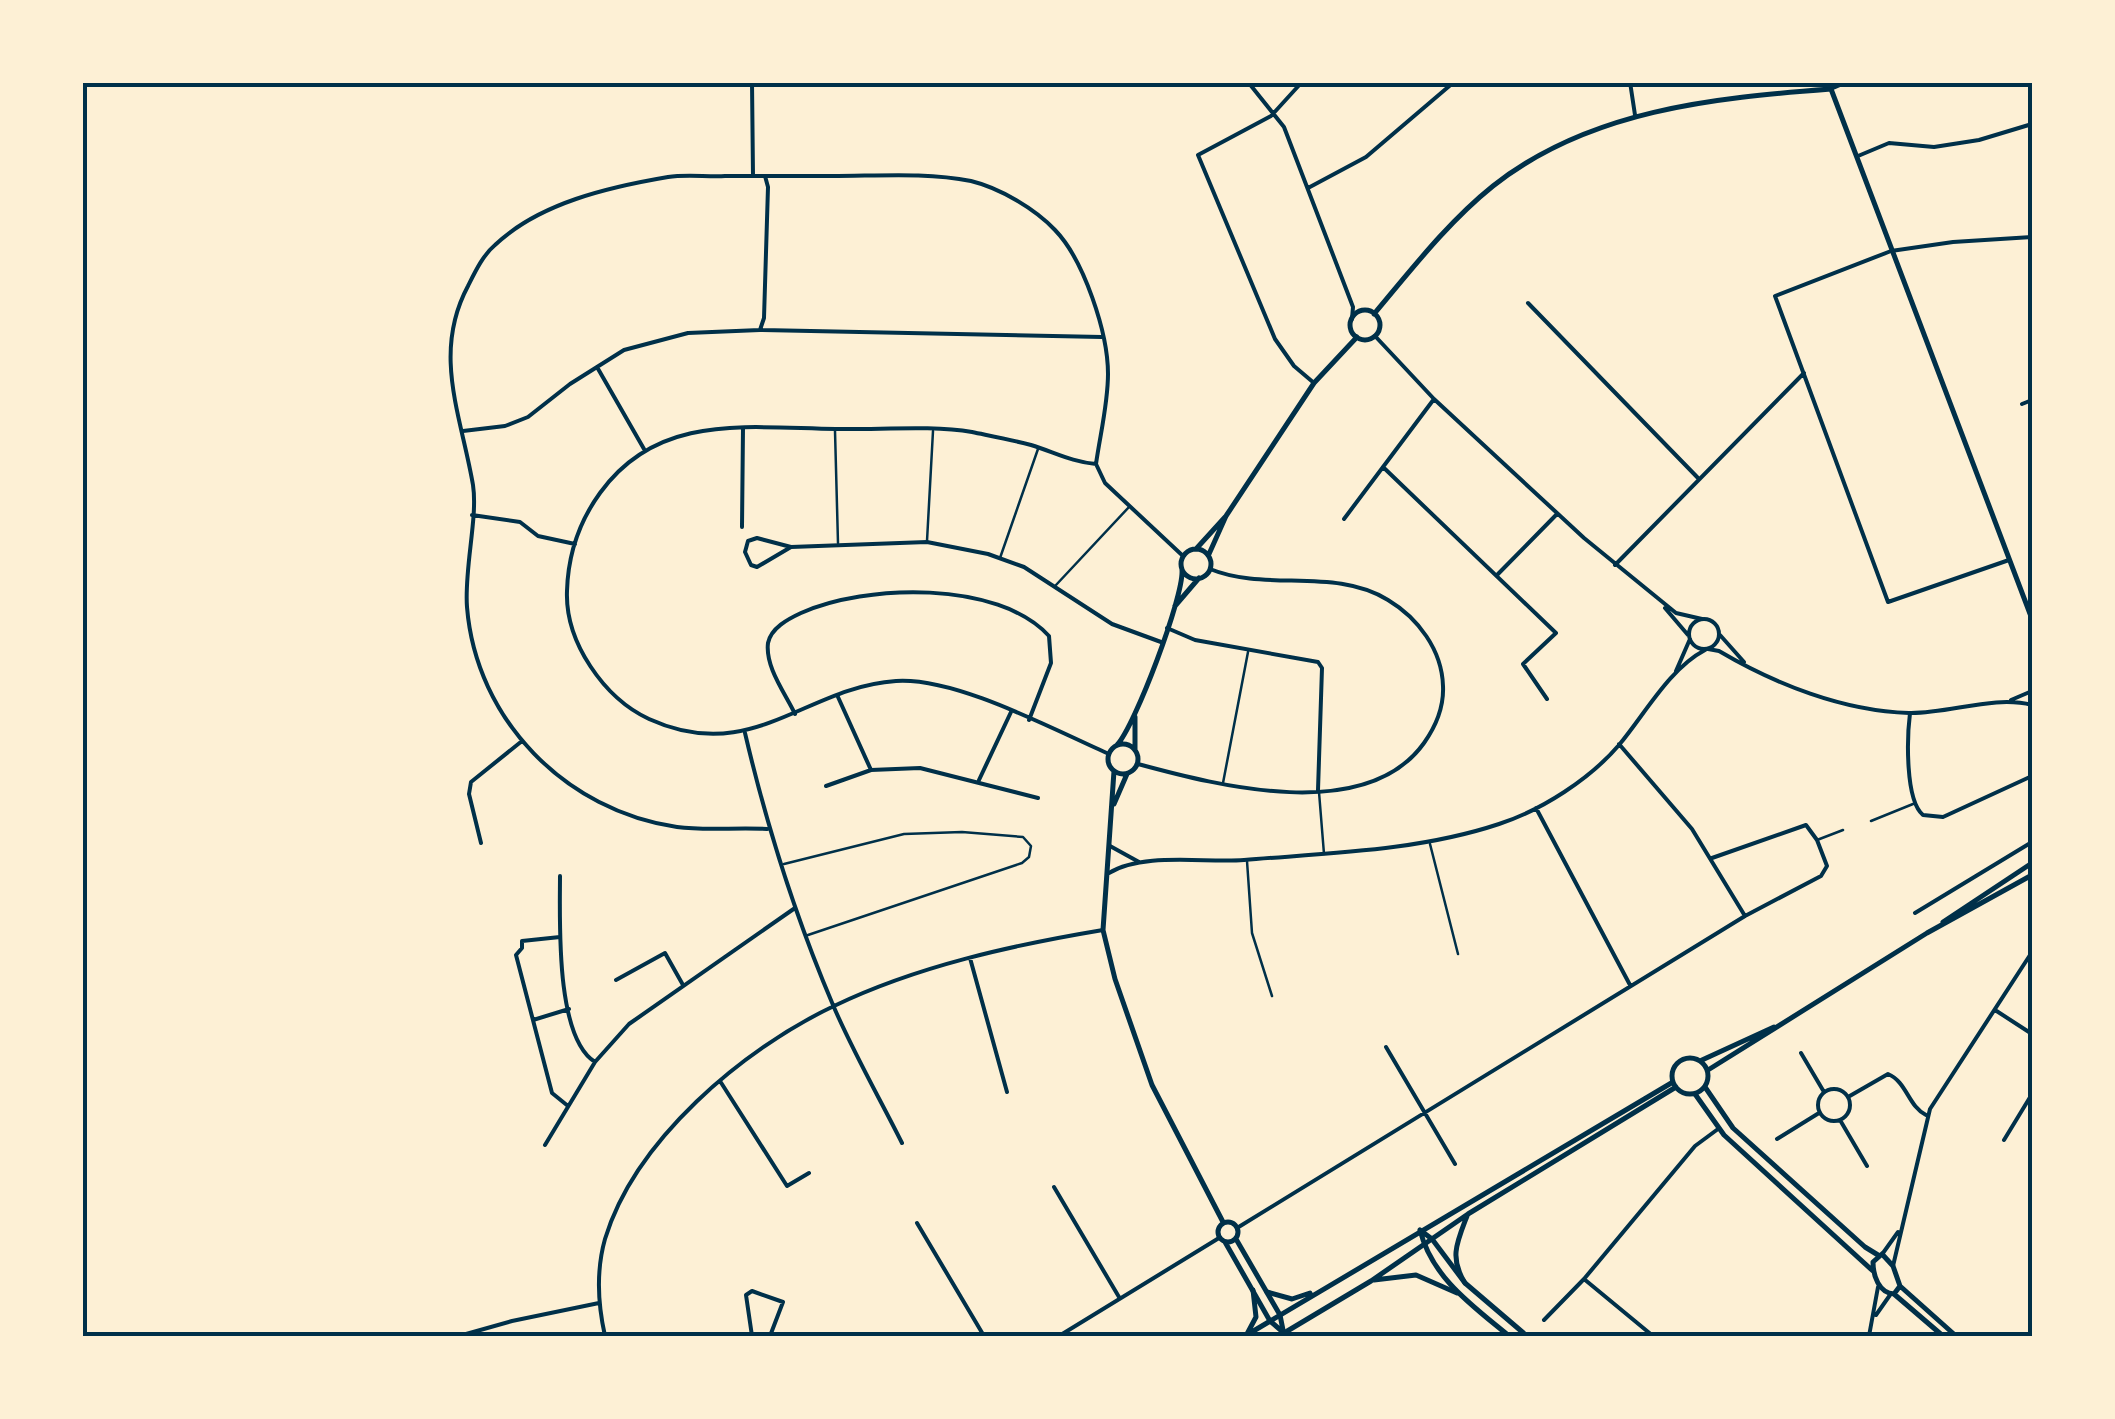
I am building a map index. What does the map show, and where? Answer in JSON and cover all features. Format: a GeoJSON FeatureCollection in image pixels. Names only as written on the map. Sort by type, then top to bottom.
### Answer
{"type":"FeatureCollection","features":[{"type":"Feature","properties":{"kind":"street"},"geometry":{"type":"LineString","coordinates":[[752,82],[753,176]]}},
{"type":"Feature","properties":{"kind":"street"},"geometry":{"type":"LineString","coordinates":[[1248,82],[1274,112],[1292,145],[1353,307],[1350,328],[1364,340],[1375,336],[1380,325],[1374,314],[1363,310],[1352,319]]}},
{"type":"Feature","properties":{"kind":"street"},"geometry":{"type":"LineString","coordinates":[[1302,82],[1274,112],[1198,155],[1274,339],[1294,366],[1314,383]]}},
{"type":"Feature","properties":{"kind":"street"},"geometry":{"type":"LineString","coordinates":[[1308,188],[1366,157],[1454,82]]}},
{"type":"Feature","properties":{"kind":"street"},"geometry":{"type":"LineString","coordinates":[[1630,82],[1636,115]]}},
{"type":"Feature","properties":{"kind":"street"},"geometry":{"type":"LineString","coordinates":[[1374,314],[1434,243],[1490,188],[1528,160],[1568,139],[1636,115],[1690,104],[1831,89],[1847,82]]}},
{"type":"Feature","properties":{"kind":"street"},"geometry":{"type":"LineString","coordinates":[[1831,89],[2032,620]]}},
{"type":"Feature","properties":{"kind":"street"},"geometry":{"type":"LineString","coordinates":[[1857,156],[1889,143],[1934,147],[1979,140],[2032,124]]}},
{"type":"Feature","properties":{"kind":"street"},"geometry":{"type":"LineString","coordinates":[[760,330],[764,318],[768,187],[765,176]]}},
{"type":"Feature","properties":{"kind":"street"},"geometry":{"type":"LineString","coordinates":[[767,828],[718,830],[675,826],[632,816],[594,800],[556,776],[522,741],[488,688],[474,648],[467,594],[474,491],[451,382],[449,342],[457,306],[491,248],[528,218],[589,196],[671,177],[930,176],[972,182],[999,192],[1042,218],[1064,240],[1084,278],[1102,337],[1108,375],[1096,464],[1105,483],[1183,556]]}},
{"type":"Feature","properties":{"kind":"street"},"geometry":{"type":"LineString","coordinates":[[2009,560],[1888,602],[1775,296],[1891,251],[2032,237]]}},
{"type":"Feature","properties":{"kind":"street"},"geometry":{"type":"LineString","coordinates":[[1528,302],[1698,478]]}},
{"type":"Feature","properties":{"kind":"street"},"geometry":{"type":"LineString","coordinates":[[462,432],[505,426],[528,417],[624,350],[671,337],[760,330],[1102,337]]}},
{"type":"Feature","properties":{"kind":"street"},"geometry":{"type":"LineString","coordinates":[[1375,336],[1556,514],[1659,601],[1683,616],[1716,624],[1747,665]]}},
{"type":"Feature","properties":{"kind":"street"},"geometry":{"type":"LineString","coordinates":[[1183,556],[1196,549],[1226,516],[1314,383],[1357,337]]}},
{"type":"Feature","properties":{"kind":"street"},"geometry":{"type":"LineString","coordinates":[[596,366],[644,449]]}},
{"type":"Feature","properties":{"kind":"street"},"geometry":{"type":"LineString","coordinates":[[1615,564],[1804,373]]}},
{"type":"Feature","properties":{"kind":"street"},"geometry":{"type":"LineString","coordinates":[[1344,519],[1434,398]]}},
{"type":"Feature","properties":{"kind":"street"},"geometry":{"type":"LineString","coordinates":[[2022,404],[2032,400]]}},
{"type":"Feature","properties":{"kind":"street"},"geometry":{"type":"LineString","coordinates":[[1096,464],[1071,461],[1038,448],[967,431],[742,428],[692,432],[644,449],[608,482],[584,519],[574,544],[567,597],[572,626],[591,668],[636,711],[662,724],[698,731],[744,732],[838,696],[879,684],[912,681],[946,687],[1109,754]]}},
{"type":"Feature","properties":{"kind":"street"},"geometry":{"type":"LineString","coordinates":[[742,428],[742,527]]}},
{"type":"Feature","properties":{"kind":"street"},"geometry":{"type":"LineString","coordinates":[[1383,467],[1556,632],[1523,664],[1547,699]]}},
{"type":"Feature","properties":{"kind":"street"},"geometry":{"type":"LineString","coordinates":[[1498,574],[1556,514]]}},
{"type":"Feature","properties":{"kind":"street"},"geometry":{"type":"LineString","coordinates":[[472,515],[520,522],[538,536],[574,544]]}},
{"type":"Feature","properties":{"kind":"street"},"geometry":{"type":"LineString","coordinates":[[1210,569],[1209,557],[1226,516]]}},
{"type":"Feature","properties":{"kind":"street"},"geometry":{"type":"LineString","coordinates":[[792,547],[757,567],[751,565],[745,552],[748,541],[757,538],[792,547],[927,542],[1024,567],[1112,624],[1161,642]]}},
{"type":"Feature","properties":{"kind":"street"},"geometry":{"type":"LineString","coordinates":[[1196,549],[1209,557]]}},
{"type":"Feature","properties":{"kind":"street"},"geometry":{"type":"LineString","coordinates":[[1183,556],[1175,606],[1135,717],[1109,754],[1108,763],[1114,771],[1113,807],[1103,930],[1115,978],[1152,1085],[1223,1222]]}},
{"type":"Feature","properties":{"kind":"street"},"geometry":{"type":"LineString","coordinates":[[1175,606],[1210,569]]}},
{"type":"Feature","properties":{"kind":"street"},"geometry":{"type":"LineString","coordinates":[[1138,764],[1260,790],[1362,786],[1400,767],[1418,751],[1442,707],[1441,669],[1434,650],[1404,610],[1384,597],[1354,586],[1245,578],[1210,569]]}},
{"type":"Feature","properties":{"kind":"street"},"geometry":{"type":"LineString","coordinates":[[1182,570],[1189,577],[1199,578]]}},
{"type":"Feature","properties":{"kind":"street"},"geometry":{"type":"LineString","coordinates":[[795,714],[768,654],[774,630],[793,616],[828,601],[911,591],[978,601],[1029,618],[1040,626],[1049,636],[1052,663],[1028,720]]}},
{"type":"Feature","properties":{"kind":"street"},"geometry":{"type":"LineString","coordinates":[[1659,601],[1694,646],[1821,697],[1910,713],[2002,703],[2032,704]]}},
{"type":"Feature","properties":{"kind":"street"},"geometry":{"type":"LineString","coordinates":[[1671,680],[1693,624],[1702,619]]}},
{"type":"Feature","properties":{"kind":"street"},"geometry":{"type":"LineString","coordinates":[[1167,628],[1195,640],[1248,652],[1318,662],[1322,668],[1318,790]]}},
{"type":"Feature","properties":{"kind":"street"},"geometry":{"type":"LineString","coordinates":[[1106,875],[1139,862],[1247,860],[1430,841],[1505,822],[1580,781],[1620,744],[1688,662],[1717,644],[1720,634]]}},
{"type":"Feature","properties":{"kind":"street"},"geometry":{"type":"LineString","coordinates":[[2002,703],[2032,690]]}},
{"type":"Feature","properties":{"kind":"street"},"geometry":{"type":"LineString","coordinates":[[838,696],[871,770]]}},
{"type":"Feature","properties":{"kind":"street"},"geometry":{"type":"LineString","coordinates":[[978,781],[1011,712]]}},
{"type":"Feature","properties":{"kind":"street"},"geometry":{"type":"LineString","coordinates":[[1910,713],[1907,738],[1914,803],[1923,815],[1944,818],[2032,776]]}},
{"type":"Feature","properties":{"kind":"street"},"geometry":{"type":"LineString","coordinates":[[1135,717],[1138,764]]}},
{"type":"Feature","properties":{"kind":"street"},"geometry":{"type":"LineString","coordinates":[[744,732],[767,828],[806,936],[833,1006],[902,1143]]}},
{"type":"Feature","properties":{"kind":"street"},"geometry":{"type":"LineString","coordinates":[[481,843],[469,794],[471,782],[522,741]]}},
{"type":"Feature","properties":{"kind":"street"},"geometry":{"type":"LineString","coordinates":[[1117,745],[1125,744],[1135,750]]}},
{"type":"Feature","properties":{"kind":"street"},"geometry":{"type":"LineString","coordinates":[[1620,744],[1667,796],[1712,858],[1745,916]]}},
{"type":"Feature","properties":{"kind":"street"},"geometry":{"type":"LineString","coordinates":[[1113,807],[1121,782],[1138,764]]}},
{"type":"Feature","properties":{"kind":"street"},"geometry":{"type":"LineString","coordinates":[[826,786],[871,770],[920,768],[1038,798]]}},
{"type":"Feature","properties":{"kind":"street"},"geometry":{"type":"LineString","coordinates":[[1114,771],[1127,774]]}},
{"type":"Feature","properties":{"kind":"street"},"geometry":{"type":"LineString","coordinates":[[1536,807],[1630,986]]}},
{"type":"Feature","properties":{"kind":"street"},"geometry":{"type":"LineString","coordinates":[[1237,1228],[1745,916],[1825,873],[1827,861],[1811,828],[1800,826],[1712,858]]}},
{"type":"Feature","properties":{"kind":"street"},"geometry":{"type":"LineString","coordinates":[[1914,913],[2032,842]]}},
{"type":"Feature","properties":{"kind":"street"},"geometry":{"type":"LineString","coordinates":[[1110,846],[1139,862]]}},
{"type":"Feature","properties":{"kind":"street"},"geometry":{"type":"LineString","coordinates":[[1708,1070],[1933,930],[2032,863]]}},
{"type":"Feature","properties":{"kind":"street"},"geometry":{"type":"LineString","coordinates":[[1933,930],[2032,875]]}},
{"type":"Feature","properties":{"kind":"street"},"geometry":{"type":"LineString","coordinates":[[560,876],[559,956],[581,1049],[595,1062]]}},
{"type":"Feature","properties":{"kind":"street"},"geometry":{"type":"LineString","coordinates":[[545,1144],[595,1062],[629,1024],[796,908]]}},
{"type":"Feature","properties":{"kind":"street"},"geometry":{"type":"LineString","coordinates":[[605,1336],[598,1303],[606,1234],[632,1184],[672,1128],[719,1080],[833,1006],[970,958],[1103,930]]}},
{"type":"Feature","properties":{"kind":"street"},"geometry":{"type":"LineString","coordinates":[[560,937],[522,941],[516,955],[552,1093],[568,1106]]}},
{"type":"Feature","properties":{"kind":"street"},"geometry":{"type":"LineString","coordinates":[[616,980],[665,952],[683,985]]}},
{"type":"Feature","properties":{"kind":"street"},"geometry":{"type":"LineString","coordinates":[[1893,1266],[1927,1116],[2032,952]]}},
{"type":"Feature","properties":{"kind":"street"},"geometry":{"type":"LineString","coordinates":[[970,958],[1006,1092]]}},
{"type":"Feature","properties":{"kind":"street"},"geometry":{"type":"LineString","coordinates":[[533,1020],[569,1009]]}},
{"type":"Feature","properties":{"kind":"street"},"geometry":{"type":"LineString","coordinates":[[1995,1010],[2032,1034]]}},
{"type":"Feature","properties":{"kind":"street"},"geometry":{"type":"LineString","coordinates":[[1701,1061],[1794,1017]]}},
{"type":"Feature","properties":{"kind":"street"},"geometry":{"type":"LineString","coordinates":[[1386,1047],[1456,1164]]}},
{"type":"Feature","properties":{"kind":"street"},"geometry":{"type":"LineString","coordinates":[[1800,1053],[1824,1092]]}},
{"type":"Feature","properties":{"kind":"street"},"geometry":{"type":"LineString","coordinates":[[1681,1060],[1701,1061],[1708,1070],[1705,1087],[1696,1094],[1685,1094],[1674,1085],[1674,1067],[1681,1060]]}},
{"type":"Feature","properties":{"kind":"street"},"geometry":{"type":"LineString","coordinates":[[1848,1096],[1888,1074],[1898,1078],[1916,1110],[1927,1116]]}},
{"type":"Feature","properties":{"kind":"street"},"geometry":{"type":"LineString","coordinates":[[719,1080],[787,1186],[809,1174]]}},
{"type":"Feature","properties":{"kind":"street"},"geometry":{"type":"LineString","coordinates":[[1281,1335],[1674,1085]]}},
{"type":"Feature","properties":{"kind":"street"},"geometry":{"type":"LineString","coordinates":[[1245,1336],[1420,1230],[1674,1085]]}},
{"type":"Feature","properties":{"kind":"street"},"geometry":{"type":"LineString","coordinates":[[1705,1087],[1733,1128],[1865,1247],[1893,1266],[1900,1286],[1956,1336]]}},
{"type":"Feature","properties":{"kind":"street"},"geometry":{"type":"LineString","coordinates":[[1835,1089],[1848,1096],[1850,1108],[1840,1120],[1828,1121],[1819,1114],[1818,1099],[1824,1092],[1835,1089]]}},
{"type":"Feature","properties":{"kind":"street"},"geometry":{"type":"LineString","coordinates":[[1696,1094],[1718,1129],[1873,1271]]}},
{"type":"Feature","properties":{"kind":"street"},"geometry":{"type":"LineString","coordinates":[[2004,1140],[2032,1094]]}},
{"type":"Feature","properties":{"kind":"street"},"geometry":{"type":"LineString","coordinates":[[1777,1139],[1819,1114]]}},
{"type":"Feature","properties":{"kind":"street"},"geometry":{"type":"LineString","coordinates":[[1840,1120],[1867,1166]]}},
{"type":"Feature","properties":{"kind":"street"},"geometry":{"type":"LineString","coordinates":[[1544,1320],[1695,1146],[1718,1129]]}},
{"type":"Feature","properties":{"kind":"street"},"geometry":{"type":"LineString","coordinates":[[1054,1187],[1119,1298]]}},
{"type":"Feature","properties":{"kind":"street"},"geometry":{"type":"LineString","coordinates":[[1465,1283],[1454,1255],[1468,1214]]}},
{"type":"Feature","properties":{"kind":"street"},"geometry":{"type":"LineString","coordinates":[[1223,1222],[1237,1228]]}},
{"type":"Feature","properties":{"kind":"street"},"geometry":{"type":"LineString","coordinates":[[1223,1222],[1218,1228],[1222,1240],[1281,1335]]}},
{"type":"Feature","properties":{"kind":"street"},"geometry":{"type":"LineString","coordinates":[[917,1223],[984,1336]]}},
{"type":"Feature","properties":{"kind":"street"},"geometry":{"type":"LineString","coordinates":[[1237,1228],[1236,1239],[1280,1315],[1281,1335]]}},
{"type":"Feature","properties":{"kind":"street"},"geometry":{"type":"LineString","coordinates":[[1900,1228],[1872,1262],[1873,1271],[1878,1283],[1942,1336]]}},
{"type":"Feature","properties":{"kind":"street"},"geometry":{"type":"LineString","coordinates":[[1420,1230],[1432,1239],[1465,1283],[1527,1336]]}},
{"type":"Feature","properties":{"kind":"street"},"geometry":{"type":"LineString","coordinates":[[1420,1230],[1424,1245],[1446,1282],[1509,1336]]}},
{"type":"Feature","properties":{"kind":"street"},"geometry":{"type":"LineString","coordinates":[[1059,1336],[1222,1240],[1236,1239]]}},
{"type":"Feature","properties":{"kind":"street"},"geometry":{"type":"LineString","coordinates":[[1371,1281],[1416,1275],[1457,1293]]}},
{"type":"Feature","properties":{"kind":"street"},"geometry":{"type":"LineString","coordinates":[[1584,1278],[1653,1336]]}},
{"type":"Feature","properties":{"kind":"street"},"geometry":{"type":"LineString","coordinates":[[1868,1336],[1878,1283]]}},
{"type":"Feature","properties":{"kind":"street"},"geometry":{"type":"LineString","coordinates":[[1267,1292],[1292,1299],[1327,1286]]}},
{"type":"Feature","properties":{"kind":"street"},"geometry":{"type":"LineString","coordinates":[[1872,1324],[1900,1286]]}},
{"type":"Feature","properties":{"kind":"street"},"geometry":{"type":"LineString","coordinates":[[1245,1336],[1256,1317],[1253,1290]]}},
{"type":"Feature","properties":{"kind":"street"},"geometry":{"type":"LineString","coordinates":[[752,1336],[746,1295],[752,1291],[783,1302],[770,1336]]}},
{"type":"Feature","properties":{"kind":"street"},"geometry":{"type":"LineString","coordinates":[[460,1336],[598,1303]]}},
{"type":"Feature","properties":{"kind":"lane"},"geometry":{"type":"LineString","coordinates":[[835,430],[838,544]]}},
{"type":"Feature","properties":{"kind":"lane"},"geometry":{"type":"LineString","coordinates":[[927,542],[933,431]]}},
{"type":"Feature","properties":{"kind":"lane"},"geometry":{"type":"LineString","coordinates":[[1000,558],[1038,448]]}},
{"type":"Feature","properties":{"kind":"lane"},"geometry":{"type":"LineString","coordinates":[[1056,586],[1130,507]]}},
{"type":"Feature","properties":{"kind":"lane"},"geometry":{"type":"LineString","coordinates":[[1223,783],[1248,652]]}},
{"type":"Feature","properties":{"kind":"lane"},"geometry":{"type":"LineString","coordinates":[[1318,790],[1324,854]]}},
{"type":"Feature","properties":{"kind":"lane"},"geometry":{"type":"LineString","coordinates":[[1870,821],[1914,803]]}},
{"type":"Feature","properties":{"kind":"lane"},"geometry":{"type":"LineString","coordinates":[[1817,840],[1843,830]]}},
{"type":"Feature","properties":{"kind":"lane"},"geometry":{"type":"LineString","coordinates":[[780,866],[904,834],[1004,836],[1022,838],[1031,846],[1029,857],[1022,863],[806,936]]}},
{"type":"Feature","properties":{"kind":"lane"},"geometry":{"type":"LineString","coordinates":[[1430,841],[1458,954]]}},
{"type":"Feature","properties":{"kind":"lane"},"geometry":{"type":"LineString","coordinates":[[1247,860],[1252,932],[1272,996]]}}]}
